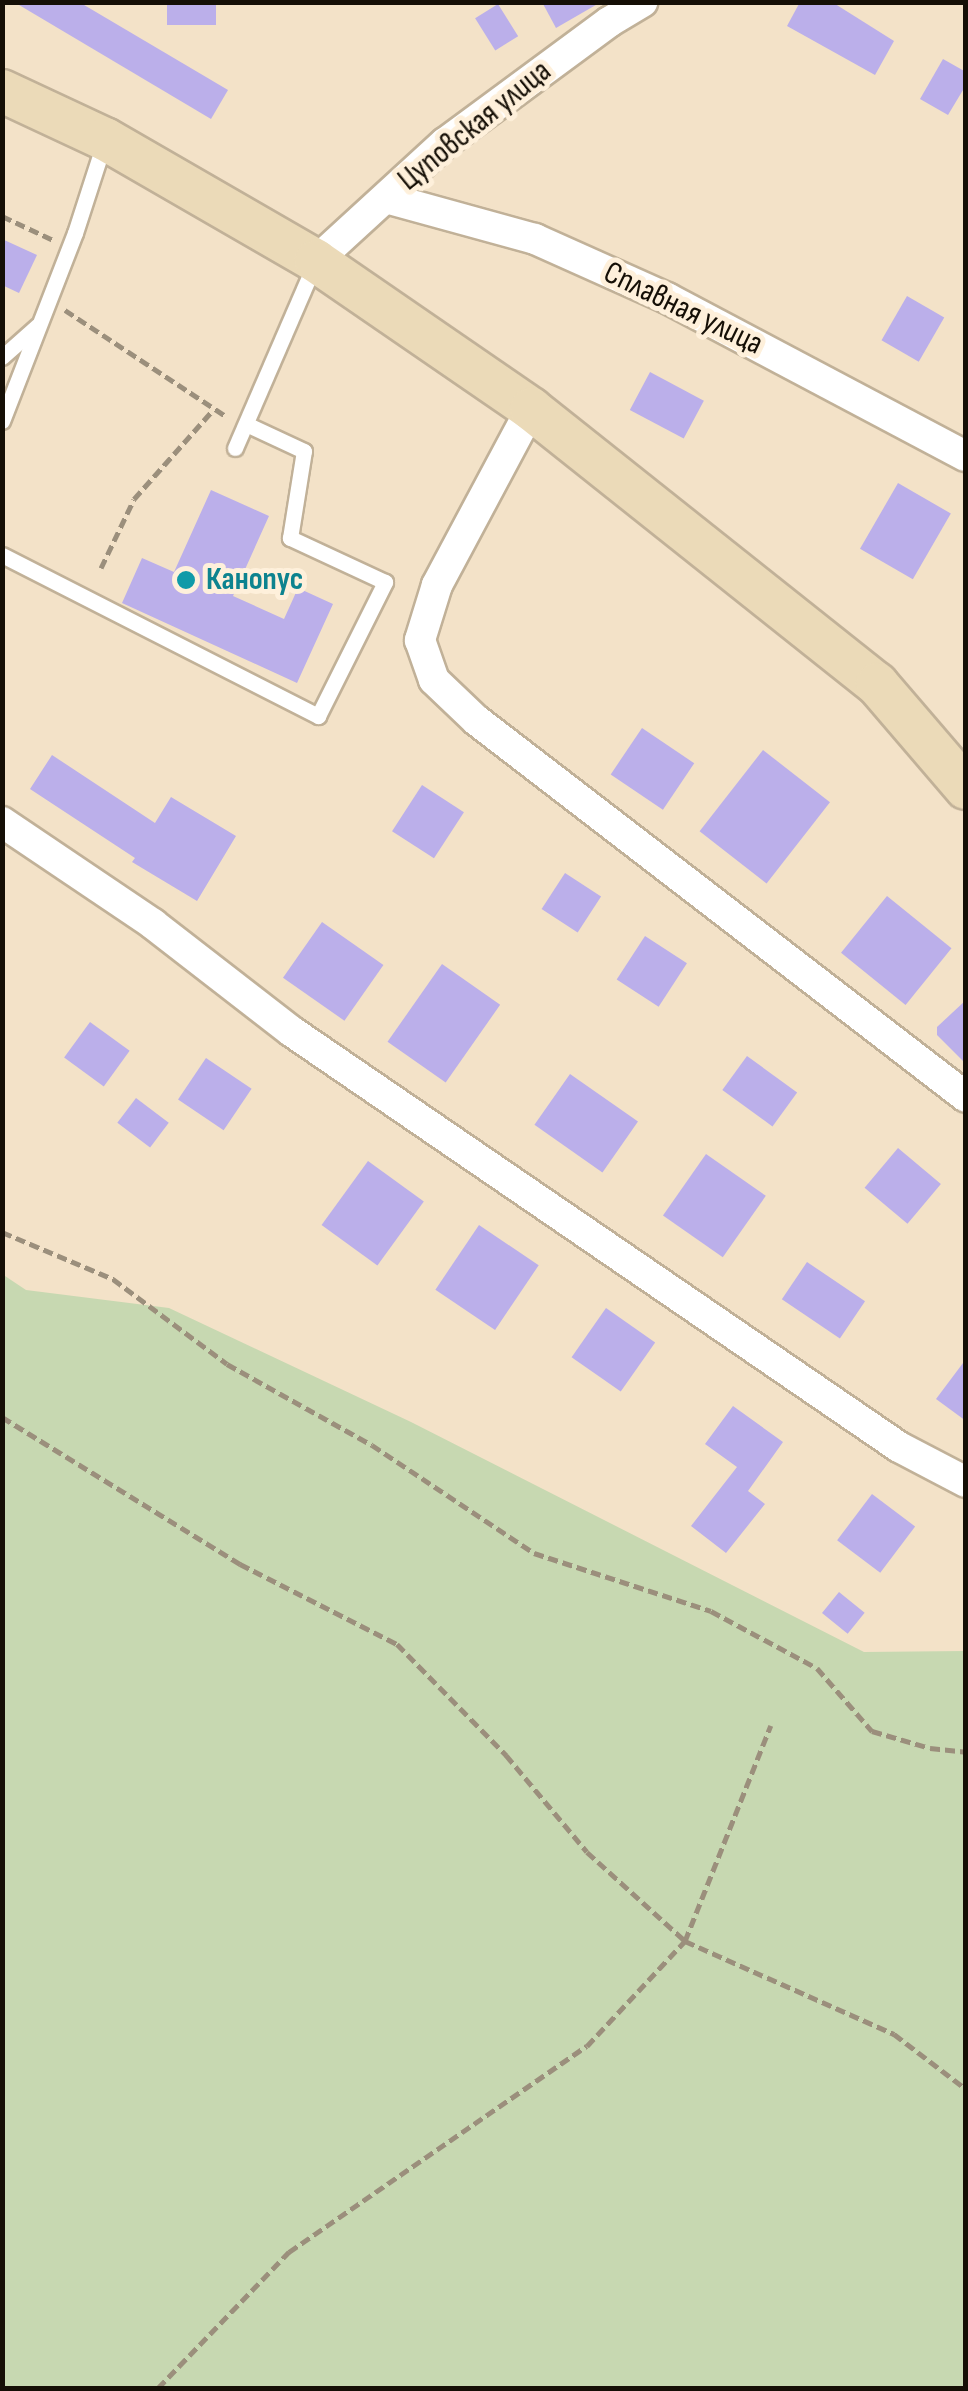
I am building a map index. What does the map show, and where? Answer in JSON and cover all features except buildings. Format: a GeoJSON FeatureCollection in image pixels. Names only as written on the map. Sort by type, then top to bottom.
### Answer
{"type":"FeatureCollection","features":[{"type":"Feature","properties":{"kind":"main road"},"geometry":{"type":"LineString","coordinates":[[2,91],[105,139],[316,260],[532,409],[877,684],[966,788]]}},
{"type":"Feature","properties":{"kind":"street","name":"Цуповская улица"},"geometry":{"type":"LineString","coordinates":[[316,260],[446,143],[609,22],[642,2]]}},
{"type":"Feature","properties":{"kind":"street","name":"Сплавная улица"},"geometry":{"type":"LineString","coordinates":[[386,198],[535,238],[667,298],[966,456]]}},
{"type":"Feature","properties":{"kind":"street"},"geometry":{"type":"LineString","coordinates":[[532,409],[437,586],[420,640],[434,680],[476,720],[966,1097]]}},
{"type":"Feature","properties":{"kind":"street"},"geometry":{"type":"LineString","coordinates":[[2,822],[153,924],[292,1030],[900,1447],[966,1482]]}},
{"type":"Feature","properties":{"kind":"lane"},"geometry":{"type":"LineString","coordinates":[[2,421],[70,248],[105,139]]}},
{"type":"Feature","properties":{"kind":"lane"},"geometry":{"type":"LineString","coordinates":[[235,448],[316,260]]}},
{"type":"Feature","properties":{"kind":"lane"},"geometry":{"type":"LineString","coordinates":[[2,356],[42,321]]}},
{"type":"Feature","properties":{"kind":"lane"},"geometry":{"type":"LineString","coordinates":[[2,555],[318,716],[385,582],[290,538],[304,451],[246,424]]}},
{"type":"Feature","properties":{"kind":"path"},"geometry":{"type":"LineString","coordinates":[[2,216],[70,248]]}},
{"type":"Feature","properties":{"kind":"path"},"geometry":{"type":"LineString","coordinates":[[50,300],[212,411],[246,424]]}},
{"type":"Feature","properties":{"kind":"path"},"geometry":{"type":"LineString","coordinates":[[101,568],[134,499],[212,411]]}},
{"type":"Feature","properties":{"kind":"path"},"geometry":{"type":"LineString","coordinates":[[2,1232],[112,1279],[226,1364],[372,1445],[534,1552],[710,1611],[816,1668],[872,1732],[930,1748],[966,1752]]}},
{"type":"Feature","properties":{"kind":"path"},"geometry":{"type":"LineString","coordinates":[[2,1417],[240,1564],[397,1644],[506,1756],[587,1852],[684,1941],[894,2034],[966,2089]]}},
{"type":"Feature","properties":{"kind":"path"},"geometry":{"type":"LineString","coordinates":[[158,2388],[289,2252],[588,2046],[684,1941],[771,1725]]}},
{"type":"Feature","properties":{"kind":"green space"},"geometry":{"type":"Polygon","coordinates":[[[2,1274],[26,1290],[169,1308],[411,1422],[864,1652],[965,1651],[965,2388],[3,2388],[2,1274]]]}},
{"type":"Feature","properties":{"kind":"place","name":"Канопус"},"geometry":{"type":"Point","coordinates":[186,580]}}]}
